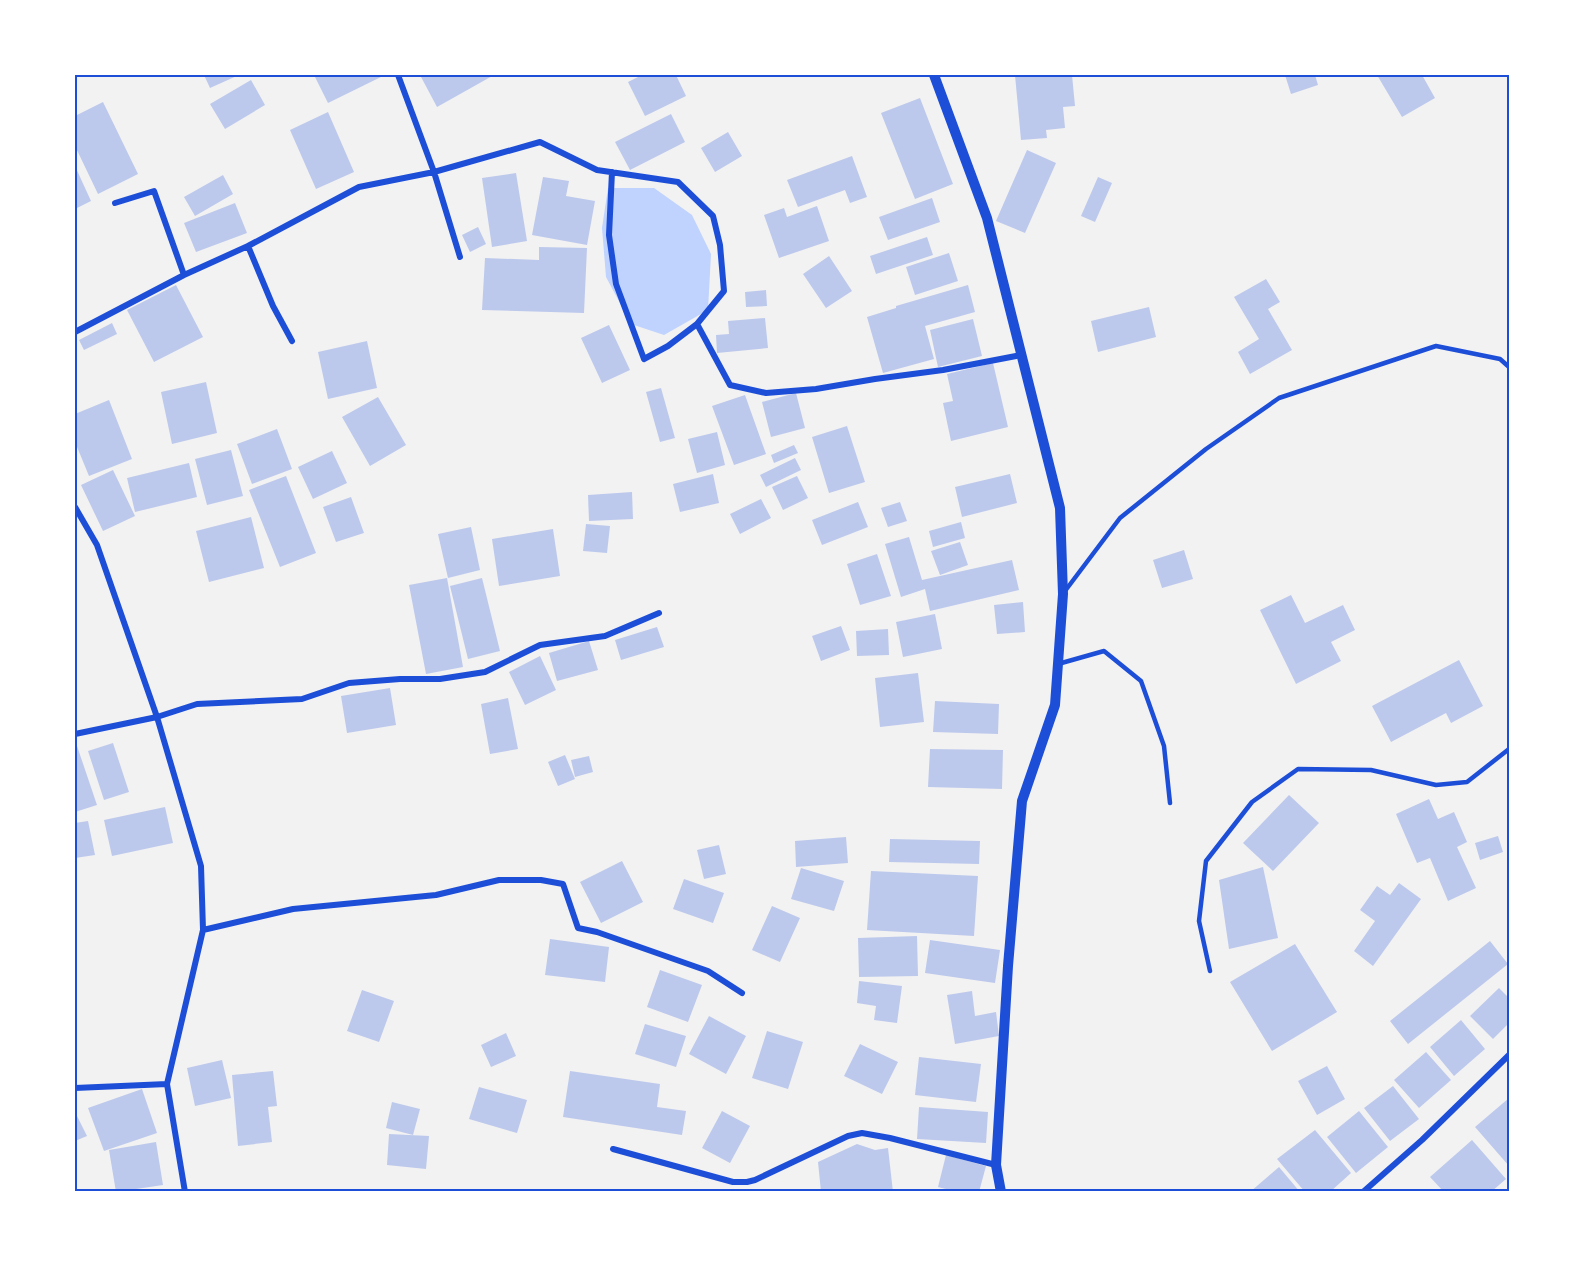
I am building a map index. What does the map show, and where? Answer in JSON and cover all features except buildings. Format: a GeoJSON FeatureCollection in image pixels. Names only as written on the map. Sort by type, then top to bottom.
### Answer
{"type":"FeatureCollection","features":[{"type":"Feature","properties":{"kind":"street"},"geometry":{"type":"LineString","coordinates":[[398,75],[434,172],[460,257]]}},
{"type":"Feature","properties":{"kind":"street"},"geometry":{"type":"LineString","coordinates":[[934,75],[987,218],[1060,508],[1063,594],[1055,705],[1022,801],[1008,966],[996,1165],[1001,1192]]}},
{"type":"Feature","properties":{"kind":"street"},"geometry":{"type":"LineString","coordinates":[[75,332],[184,275],[248,246],[359,187],[434,172],[540,142],[597,170],[612,172],[678,182],[713,216],[720,245],[724,291],[697,324],[668,346],[645,359],[616,284],[609,235],[612,172]]}},
{"type":"Feature","properties":{"kind":"street"},"geometry":{"type":"LineString","coordinates":[[115,203],[154,191],[184,275]]}},
{"type":"Feature","properties":{"kind":"street"},"geometry":{"type":"LineString","coordinates":[[248,246],[273,306],[292,341]]}},
{"type":"Feature","properties":{"kind":"street"},"geometry":{"type":"LineString","coordinates":[[697,324],[730,385],[766,393],[816,389],[943,370],[1021,355]]}},
{"type":"Feature","properties":{"kind":"street"},"geometry":{"type":"LineString","coordinates":[[75,507],[97,545],[157,717],[201,866],[203,930],[167,1084],[185,1192]]}},
{"type":"Feature","properties":{"kind":"street"},"geometry":{"type":"LineString","coordinates":[[75,734],[157,717],[197,704],[302,699],[349,683],[440,679],[485,672],[540,645],[605,636],[660,614]]}},
{"type":"Feature","properties":{"kind":"street"},"geometry":{"type":"LineString","coordinates":[[203,930],[293,909],[436,895],[498,880],[541,880],[563,884],[578,928],[597,932],[708,971],[742,993]]}},
{"type":"Feature","properties":{"kind":"street"},"geometry":{"type":"LineString","coordinates":[[1363,1192],[1422,1140],[1509,1055]]}},
{"type":"Feature","properties":{"kind":"street"},"geometry":{"type":"LineString","coordinates":[[75,1088],[167,1084]]}},
{"type":"Feature","properties":{"kind":"street"},"geometry":{"type":"LineString","coordinates":[[613,1149],[733,1182],[755,1180],[848,1136],[862,1134],[890,1138],[996,1165]]}},
{"type":"Feature","properties":{"kind":"lane"},"geometry":{"type":"LineString","coordinates":[[1063,594],[1120,518],[1206,449],[1279,398],[1436,346],[1500,359],[1509,367]]}},
{"type":"Feature","properties":{"kind":"lane"},"geometry":{"type":"LineString","coordinates":[[1058,664],[1104,651],[1141,681],[1164,746],[1170,803]]}},
{"type":"Feature","properties":{"kind":"lane"},"geometry":{"type":"LineString","coordinates":[[1210,971],[1199,921],[1206,861],[1252,802],[1298,769],[1371,770],[1436,785],[1467,782],[1509,749]]}},
{"type":"Feature","properties":{"kind":"water"},"geometry":{"type":"Polygon","coordinates":[[[608,188],[654,188],[692,215],[711,254],[708,310],[664,335],[631,324],[606,277],[602,228],[608,188]]]}}]}
